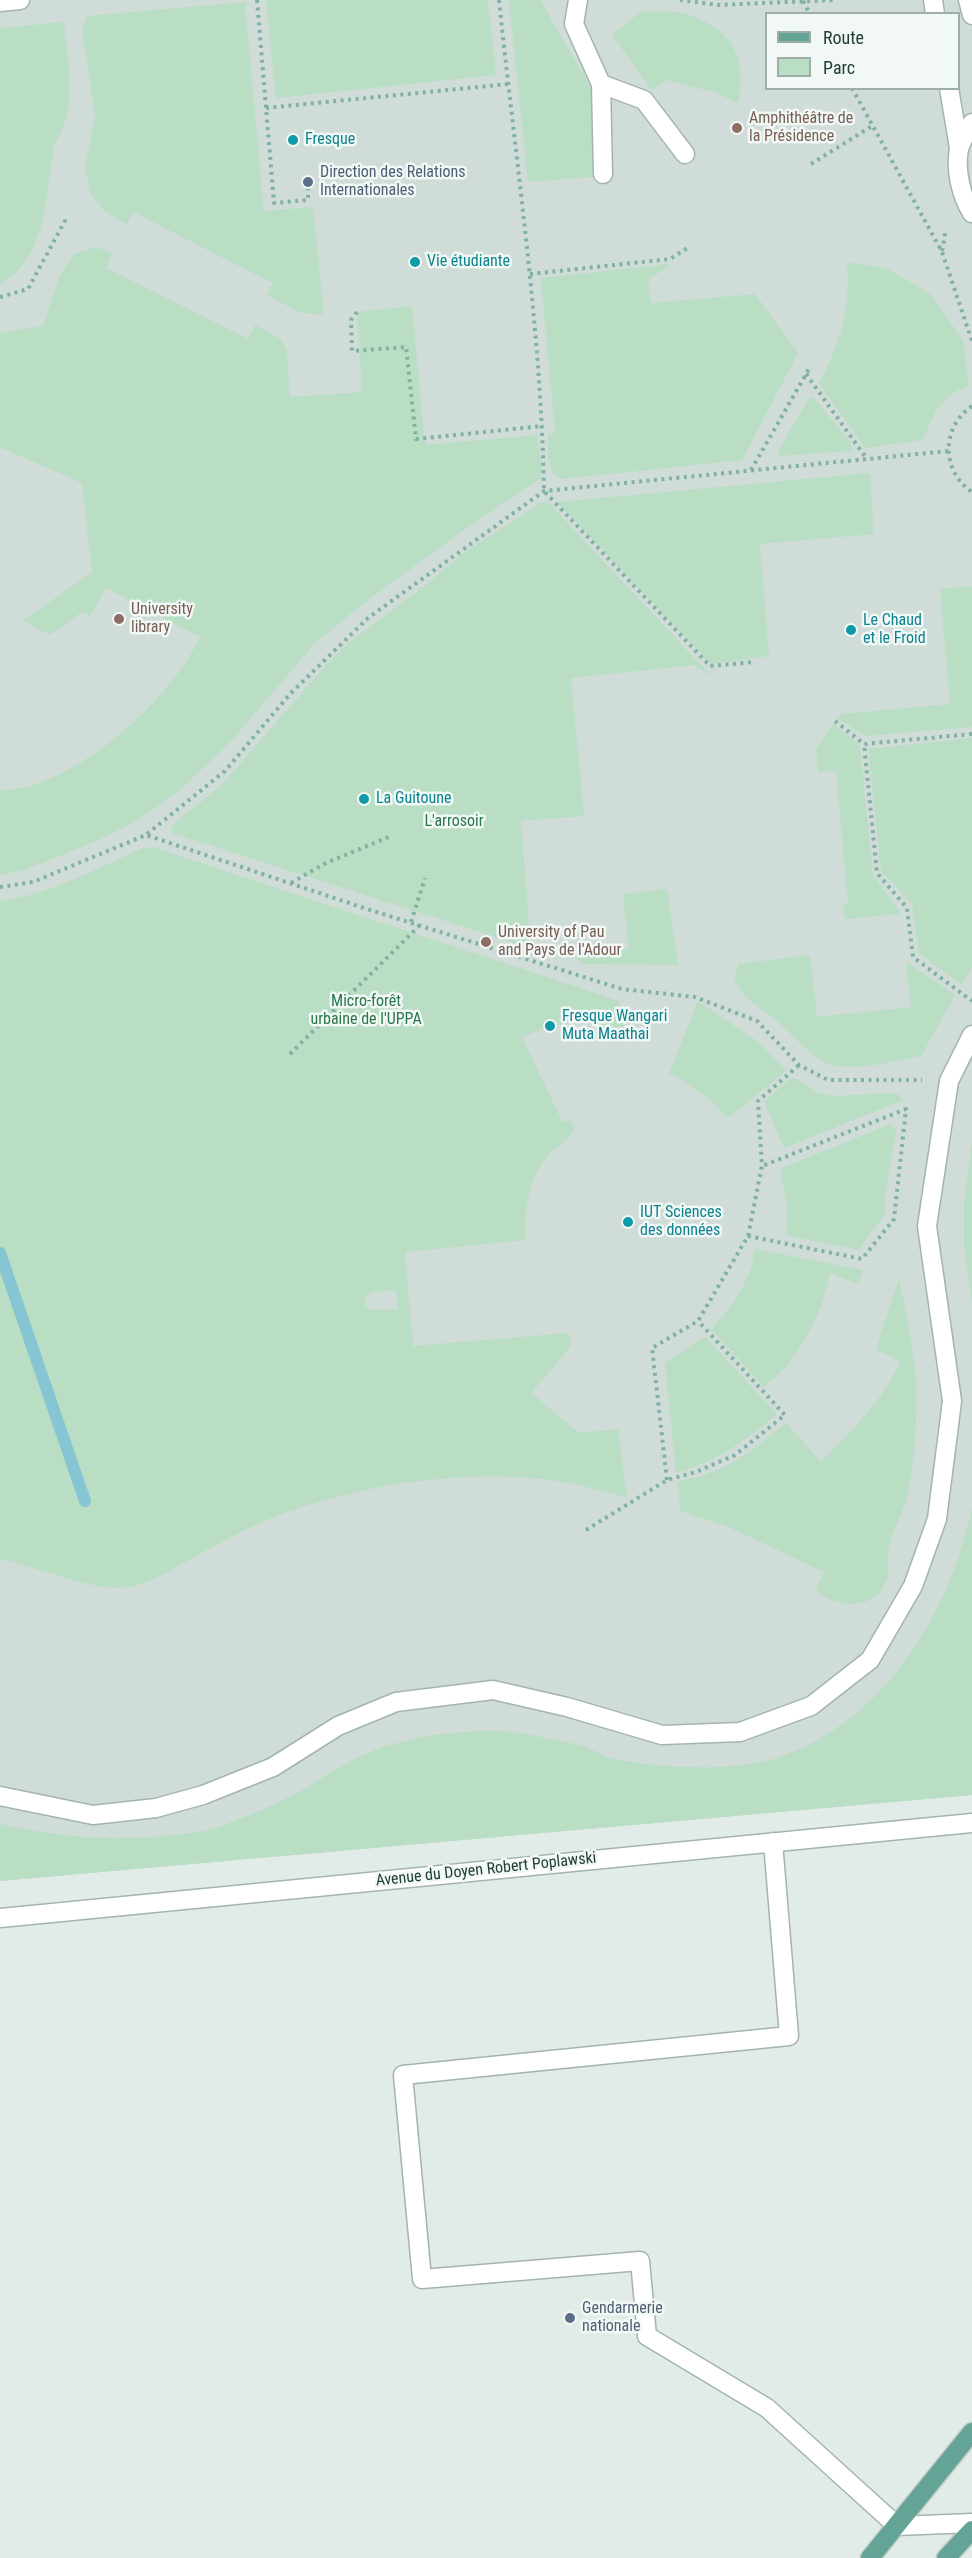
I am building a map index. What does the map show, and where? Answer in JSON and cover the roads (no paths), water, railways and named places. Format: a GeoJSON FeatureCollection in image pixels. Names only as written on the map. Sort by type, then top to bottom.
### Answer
{"type":"FeatureCollection","features":[{"type":"Feature","properties":{"kind":"main road"},"geometry":{"type":"LineString","coordinates":[[870,2558],[972,2432]]}},
{"type":"Feature","properties":{"kind":"main road"},"geometry":{"type":"LineString","coordinates":[[946,2558],[972,2530]]}},
{"type":"Feature","properties":{"kind":"street"},"geometry":{"type":"LineString","coordinates":[[0,2],[20,0]]}},
{"type":"Feature","properties":{"kind":"street"},"geometry":{"type":"LineString","coordinates":[[578,0],[574,24],[601,84],[603,174]]}},
{"type":"Feature","properties":{"kind":"street"},"geometry":{"type":"LineString","coordinates":[[968,0],[972,15]]}},
{"type":"Feature","properties":{"kind":"street"},"geometry":{"type":"LineString","coordinates":[[601,84],[644,100],[685,154]]}},
{"type":"Feature","properties":{"kind":"street"},"geometry":{"type":"LineString","coordinates":[[949,90],[959,148],[958,173],[964,202],[972,213]]}},
{"type":"Feature","properties":{"kind":"street"},"geometry":{"type":"LineString","coordinates":[[959,148],[972,123]]}},
{"type":"Feature","properties":{"kind":"street"},"geometry":{"type":"LineString","coordinates":[[0,1796],[93,1815],[156,1808],[203,1795],[273,1767],[338,1726],[396,1702],[493,1690],[567,1707],[662,1735],[740,1732],[811,1706],[870,1660],[913,1586],[937,1519],[952,1401],[927,1226],[949,1081],[972,1035]]}},
{"type":"Feature","properties":{"kind":"street","name":"Avenue du Doyen Robert Poplawski"},"geometry":{"type":"LineString","coordinates":[[0,1918],[972,1823]]}},
{"type":"Feature","properties":{"kind":"street"},"geometry":{"type":"LineString","coordinates":[[773,1842],[789,2036],[403,2074],[422,2278],[640,2261],[647,2336],[767,2408],[897,2526],[972,2523]]}},
{"type":"Feature","properties":{"kind":"waterway"},"geometry":{"type":"LineString","coordinates":[[0,1253],[85,1501]]}},
{"type":"Feature","properties":{"kind":"place","name":"Amphithéâtre de la Présidence"},"geometry":{"type":"Point","coordinates":[737,128]}},
{"type":"Feature","properties":{"kind":"place","name":"Fresque"},"geometry":{"type":"Point","coordinates":[293,140]}},
{"type":"Feature","properties":{"kind":"place","name":"Direction des Relations Internationales"},"geometry":{"type":"Point","coordinates":[308,182]}},
{"type":"Feature","properties":{"kind":"place","name":"Vie étudiante"},"geometry":{"type":"Point","coordinates":[415,262]}},
{"type":"Feature","properties":{"kind":"place","name":"University library"},"geometry":{"type":"Point","coordinates":[119,619]}},
{"type":"Feature","properties":{"kind":"place","name":"Le Chaud et le Froid"},"geometry":{"type":"Point","coordinates":[851,630]}},
{"type":"Feature","properties":{"kind":"place","name":"La Guitoune"},"geometry":{"type":"Point","coordinates":[364,799]}},
{"type":"Feature","properties":{"kind":"place","name":"University of Pau and Pays de l'Adour"},"geometry":{"type":"Point","coordinates":[486,942]}},
{"type":"Feature","properties":{"kind":"place","name":"Fresque Wangari Muta Maathai"},"geometry":{"type":"Point","coordinates":[550,1026]}},
{"type":"Feature","properties":{"kind":"place","name":"IUT Sciences des données"},"geometry":{"type":"Point","coordinates":[628,1222]}},
{"type":"Feature","properties":{"kind":"place","name":"Gendarmerie nationale"},"geometry":{"type":"Point","coordinates":[570,2318]}},
{"type":"Feature","properties":{"kind":"park label","name":"L'arrosoir"},"geometry":{"type":"Point","coordinates":[454,822]}},
{"type":"Feature","properties":{"kind":"park label","name":"Micro-forêt urbaine de l'UPPA"},"geometry":{"type":"Point","coordinates":[366,1011]}}]}
